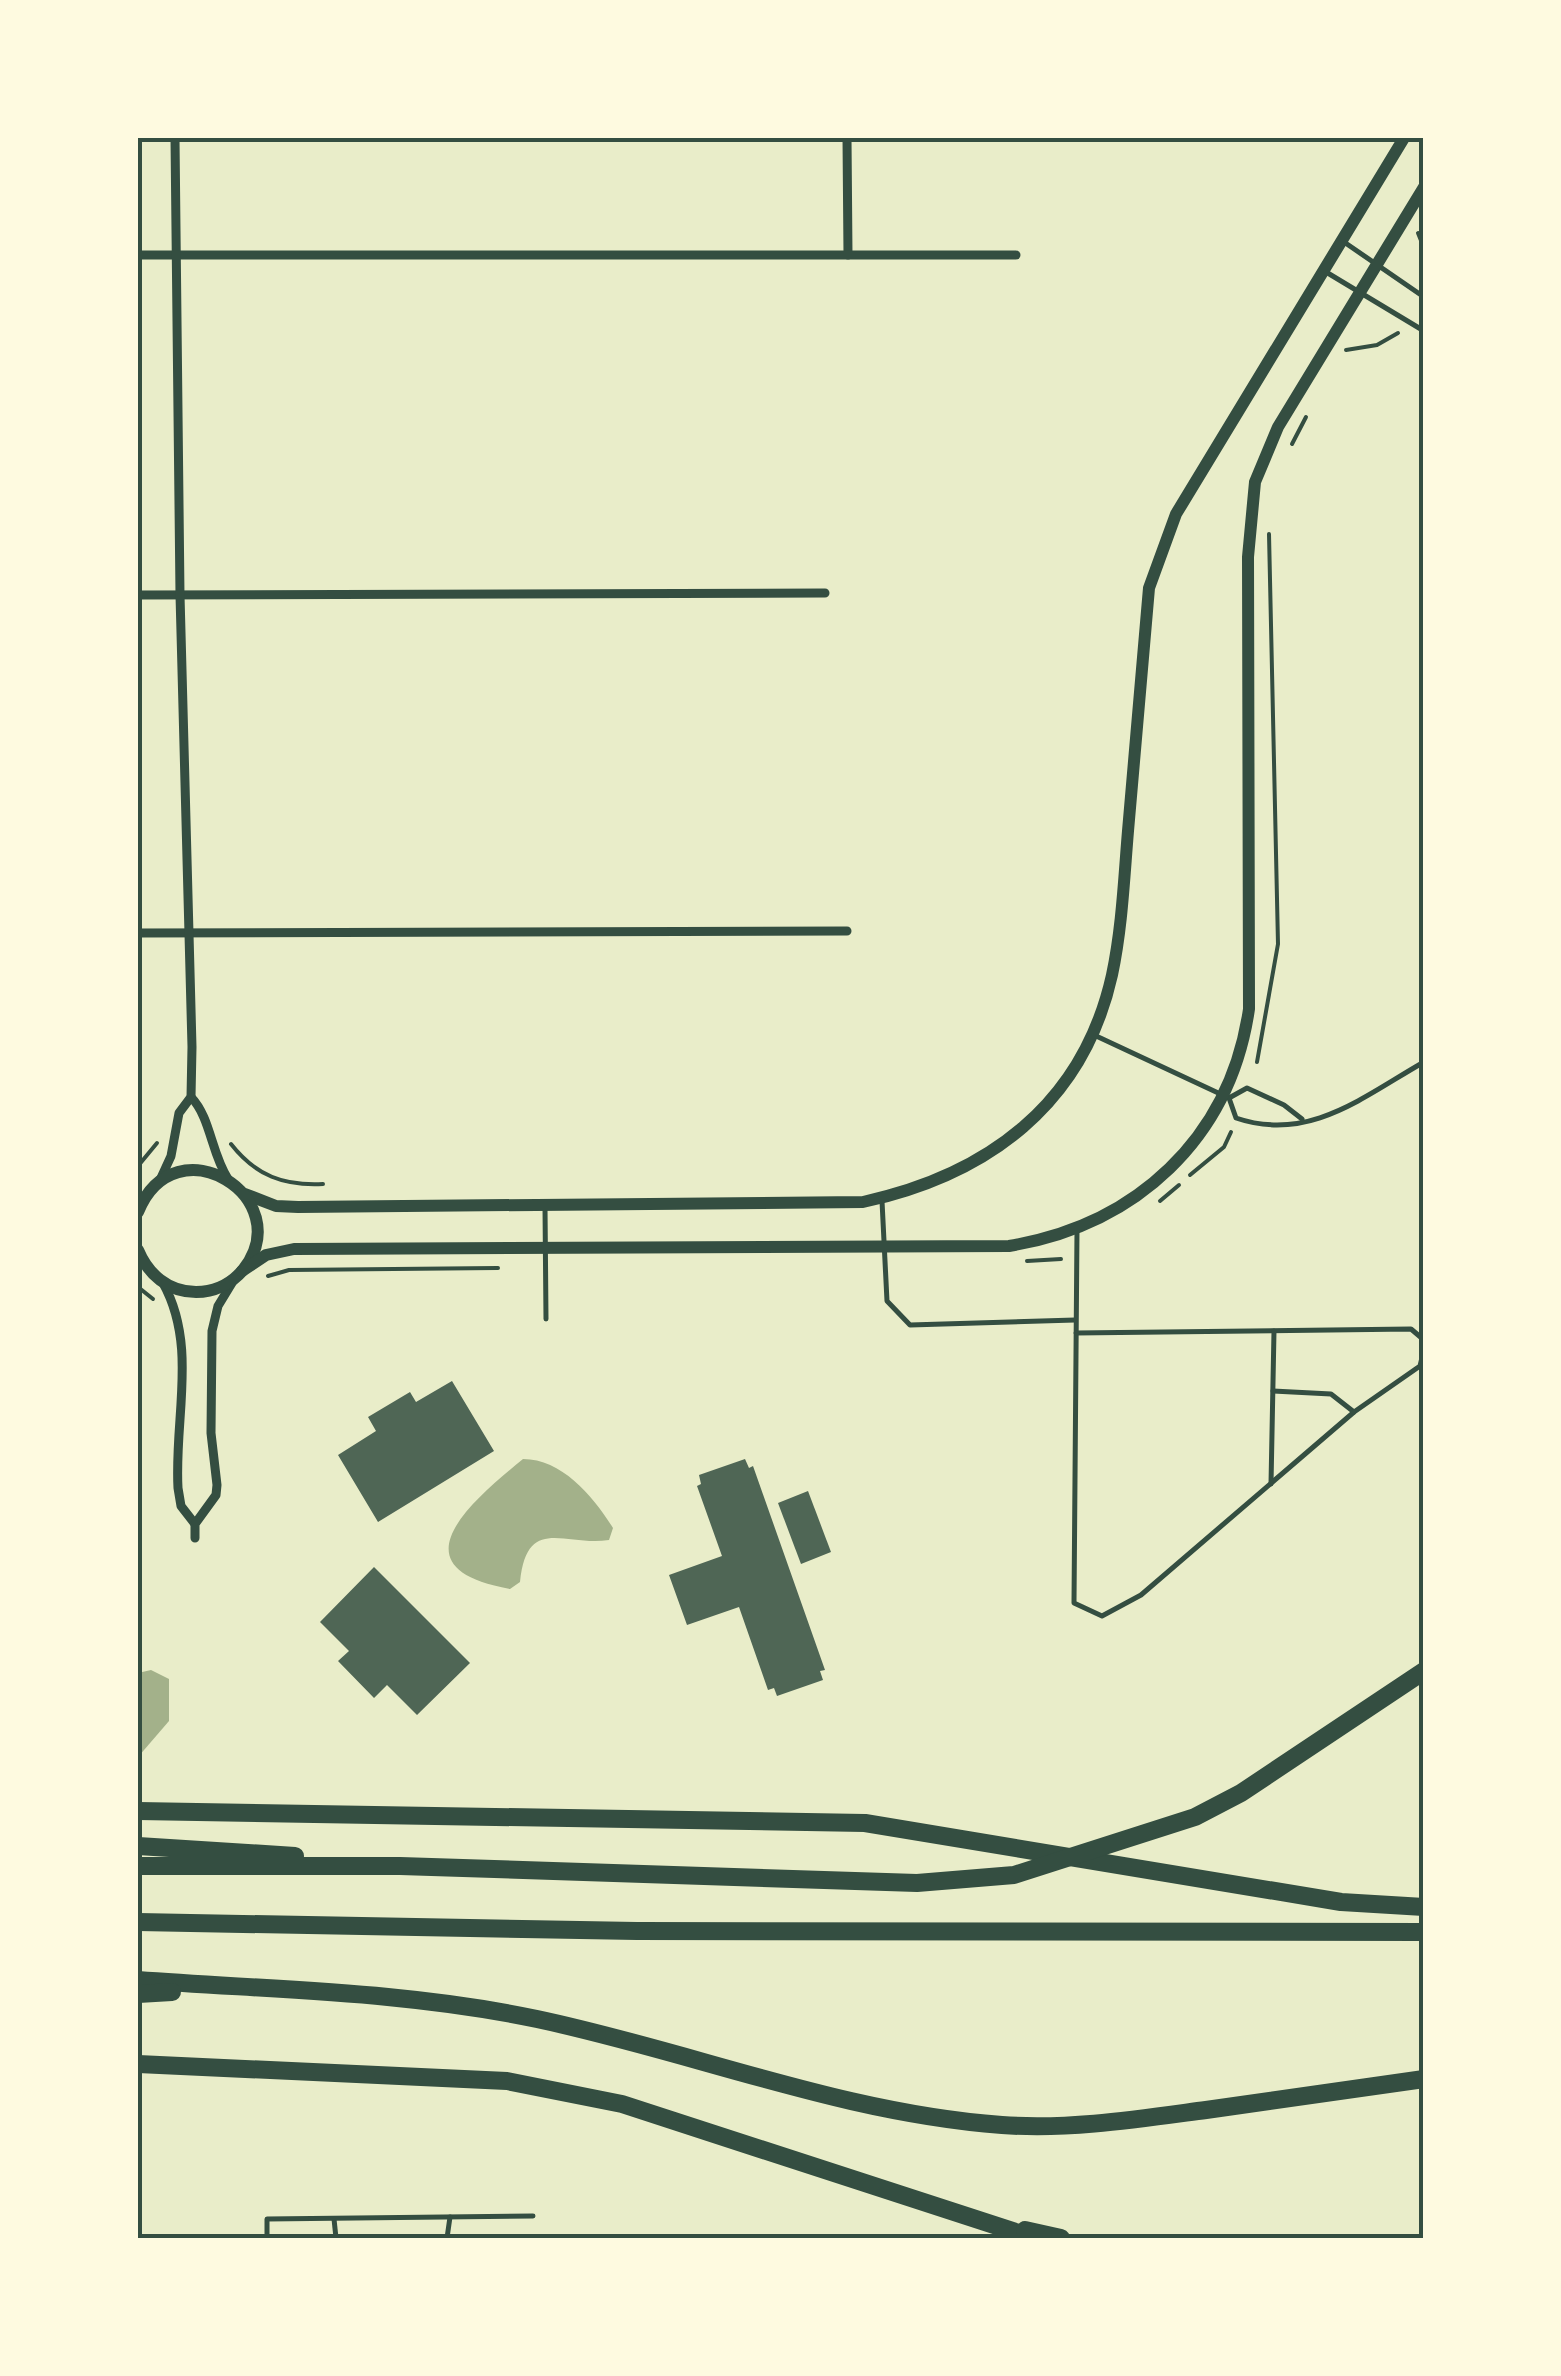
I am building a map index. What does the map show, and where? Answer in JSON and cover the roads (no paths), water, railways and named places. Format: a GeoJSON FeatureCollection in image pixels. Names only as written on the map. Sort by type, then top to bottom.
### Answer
{"type":"FeatureCollection","features":[{"type":"Feature","properties":{"kind":"highway"},"geometry":{"type":"LineString","coordinates":[[138,1866],[400,1866],[917,1884],[1014,1875],[1067,1862],[1196,1817],[1241,1793],[1424,1660]]}},
{"type":"Feature","properties":{"kind":"highway"},"geometry":{"type":"LineString","coordinates":[[1374,1700],[1424,1671]]}},
{"type":"Feature","properties":{"kind":"highway"},"geometry":{"type":"LineString","coordinates":[[138,1811],[865,1823],[1342,1902],[1424,1907]]}},
{"type":"Feature","properties":{"kind":"highway"},"geometry":{"type":"LineString","coordinates":[[138,1846],[400,1866]]}},
{"type":"Feature","properties":{"kind":"highway"},"geometry":{"type":"LineString","coordinates":[[138,1922],[599,1930],[1424,1932]]}},
{"type":"Feature","properties":{"kind":"highway"},"geometry":{"type":"LineString","coordinates":[[138,1980],[373,1994],[472,2006],[542,2020],[812,2092],[938,2118],[1005,2126],[1140,2119],[1424,2079]]}},
{"type":"Feature","properties":{"kind":"highway"},"geometry":{"type":"LineString","coordinates":[[138,1994],[267,1990]]}},
{"type":"Feature","properties":{"kind":"highway"},"geometry":{"type":"LineString","coordinates":[[138,2066],[507,2081],[586,2096],[1000,2224],[1061,2238]]}},
{"type":"Feature","properties":{"kind":"highway"},"geometry":{"type":"LineString","coordinates":[[1000,2224],[1034,2238]]}},
{"type":"Feature","properties":{"kind":"main road"},"geometry":{"type":"LineString","coordinates":[[244,1194],[287,1207],[820,1204],[882,1198],[947,1177],[1007,1143],[1047,1105],[1091,1034],[1111,979],[1154,569],[1176,514],[1404,138]]}},
{"type":"Feature","properties":{"kind":"main road"},"geometry":{"type":"LineString","coordinates":[[138,1267],[157,1278],[201,1292],[239,1274],[266,1254],[294,1250],[1009,1246],[1077,1230],[1153,1187],[1189,1150],[1227,1097],[1242,1049],[1252,986],[1251,502],[1264,456],[1278,427],[1424,187]]}},
{"type":"Feature","properties":{"kind":"main road"},"geometry":{"type":"LineString","coordinates":[[138,1212],[148,1192],[185,1170],[214,1172],[228,1179],[244,1194],[255,1215],[256,1239],[239,1274]]}},
{"type":"Feature","properties":{"kind":"main road"},"geometry":{"type":"LineString","coordinates":[[138,1250],[157,1278]]}},
{"type":"Feature","properties":{"kind":"street"},"geometry":{"type":"LineString","coordinates":[[148,1192],[171,1156],[179,1112],[191,1097],[175,138]]}},
{"type":"Feature","properties":{"kind":"street"},"geometry":{"type":"LineString","coordinates":[[847,138],[848,254]]}},
{"type":"Feature","properties":{"kind":"street"},"geometry":{"type":"LineString","coordinates":[[138,254],[1016,255]]}},
{"type":"Feature","properties":{"kind":"street"},"geometry":{"type":"LineString","coordinates":[[138,594],[825,593]]}},
{"type":"Feature","properties":{"kind":"street"},"geometry":{"type":"LineString","coordinates":[[138,933],[848,930]]}},
{"type":"Feature","properties":{"kind":"street"},"geometry":{"type":"LineString","coordinates":[[191,1097],[202,1108],[214,1155],[228,1179]]}},
{"type":"Feature","properties":{"kind":"street"},"geometry":{"type":"LineString","coordinates":[[195,1538],[195,1524],[216,1495],[212,1332],[218,1306],[239,1274]]}},
{"type":"Feature","properties":{"kind":"street"},"geometry":{"type":"LineString","coordinates":[[157,1278],[175,1306],[182,1336],[178,1488],[181,1506],[195,1524]]}},
{"type":"Feature","properties":{"kind":"lane"},"geometry":{"type":"LineString","coordinates":[[1342,241],[1424,297]]}},
{"type":"Feature","properties":{"kind":"lane"},"geometry":{"type":"LineString","coordinates":[[1324,271],[1424,331]]}},
{"type":"Feature","properties":{"kind":"lane"},"geometry":{"type":"LineString","coordinates":[[1091,1034],[1227,1097],[1236,1118],[1287,1126],[1302,1119],[1341,1113],[1424,1062]]}},
{"type":"Feature","properties":{"kind":"lane"},"geometry":{"type":"LineString","coordinates":[[1227,1097],[1247,1088],[1284,1105],[1302,1119]]}},
{"type":"Feature","properties":{"kind":"lane"},"geometry":{"type":"LineString","coordinates":[[882,1198],[887,1301],[910,1326],[1076,1320]]}},
{"type":"Feature","properties":{"kind":"lane"},"geometry":{"type":"LineString","coordinates":[[545,1206],[546,1319]]}},
{"type":"Feature","properties":{"kind":"lane"},"geometry":{"type":"LineString","coordinates":[[1077,1230],[1074,1603],[1102,1616],[1140,1595],[1354,1412],[1420,1366],[1424,1349]]}},
{"type":"Feature","properties":{"kind":"lane"},"geometry":{"type":"LineString","coordinates":[[1076,1332],[1411,1329],[1424,1340]]}},
{"type":"Feature","properties":{"kind":"lane"},"geometry":{"type":"LineString","coordinates":[[1271,1484],[1274,1330]]}},
{"type":"Feature","properties":{"kind":"lane"},"geometry":{"type":"LineString","coordinates":[[1273,1392],[1331,1394],[1354,1412]]}},
{"type":"Feature","properties":{"kind":"lane"},"geometry":{"type":"LineString","coordinates":[[267,2238],[267,2219],[533,2216]]}},
{"type":"Feature","properties":{"kind":"lane"},"geometry":{"type":"LineString","coordinates":[[446,2238],[450,2217]]}},
{"type":"Feature","properties":{"kind":"lane"},"geometry":{"type":"LineString","coordinates":[[334,2219],[336,2238]]}}]}
